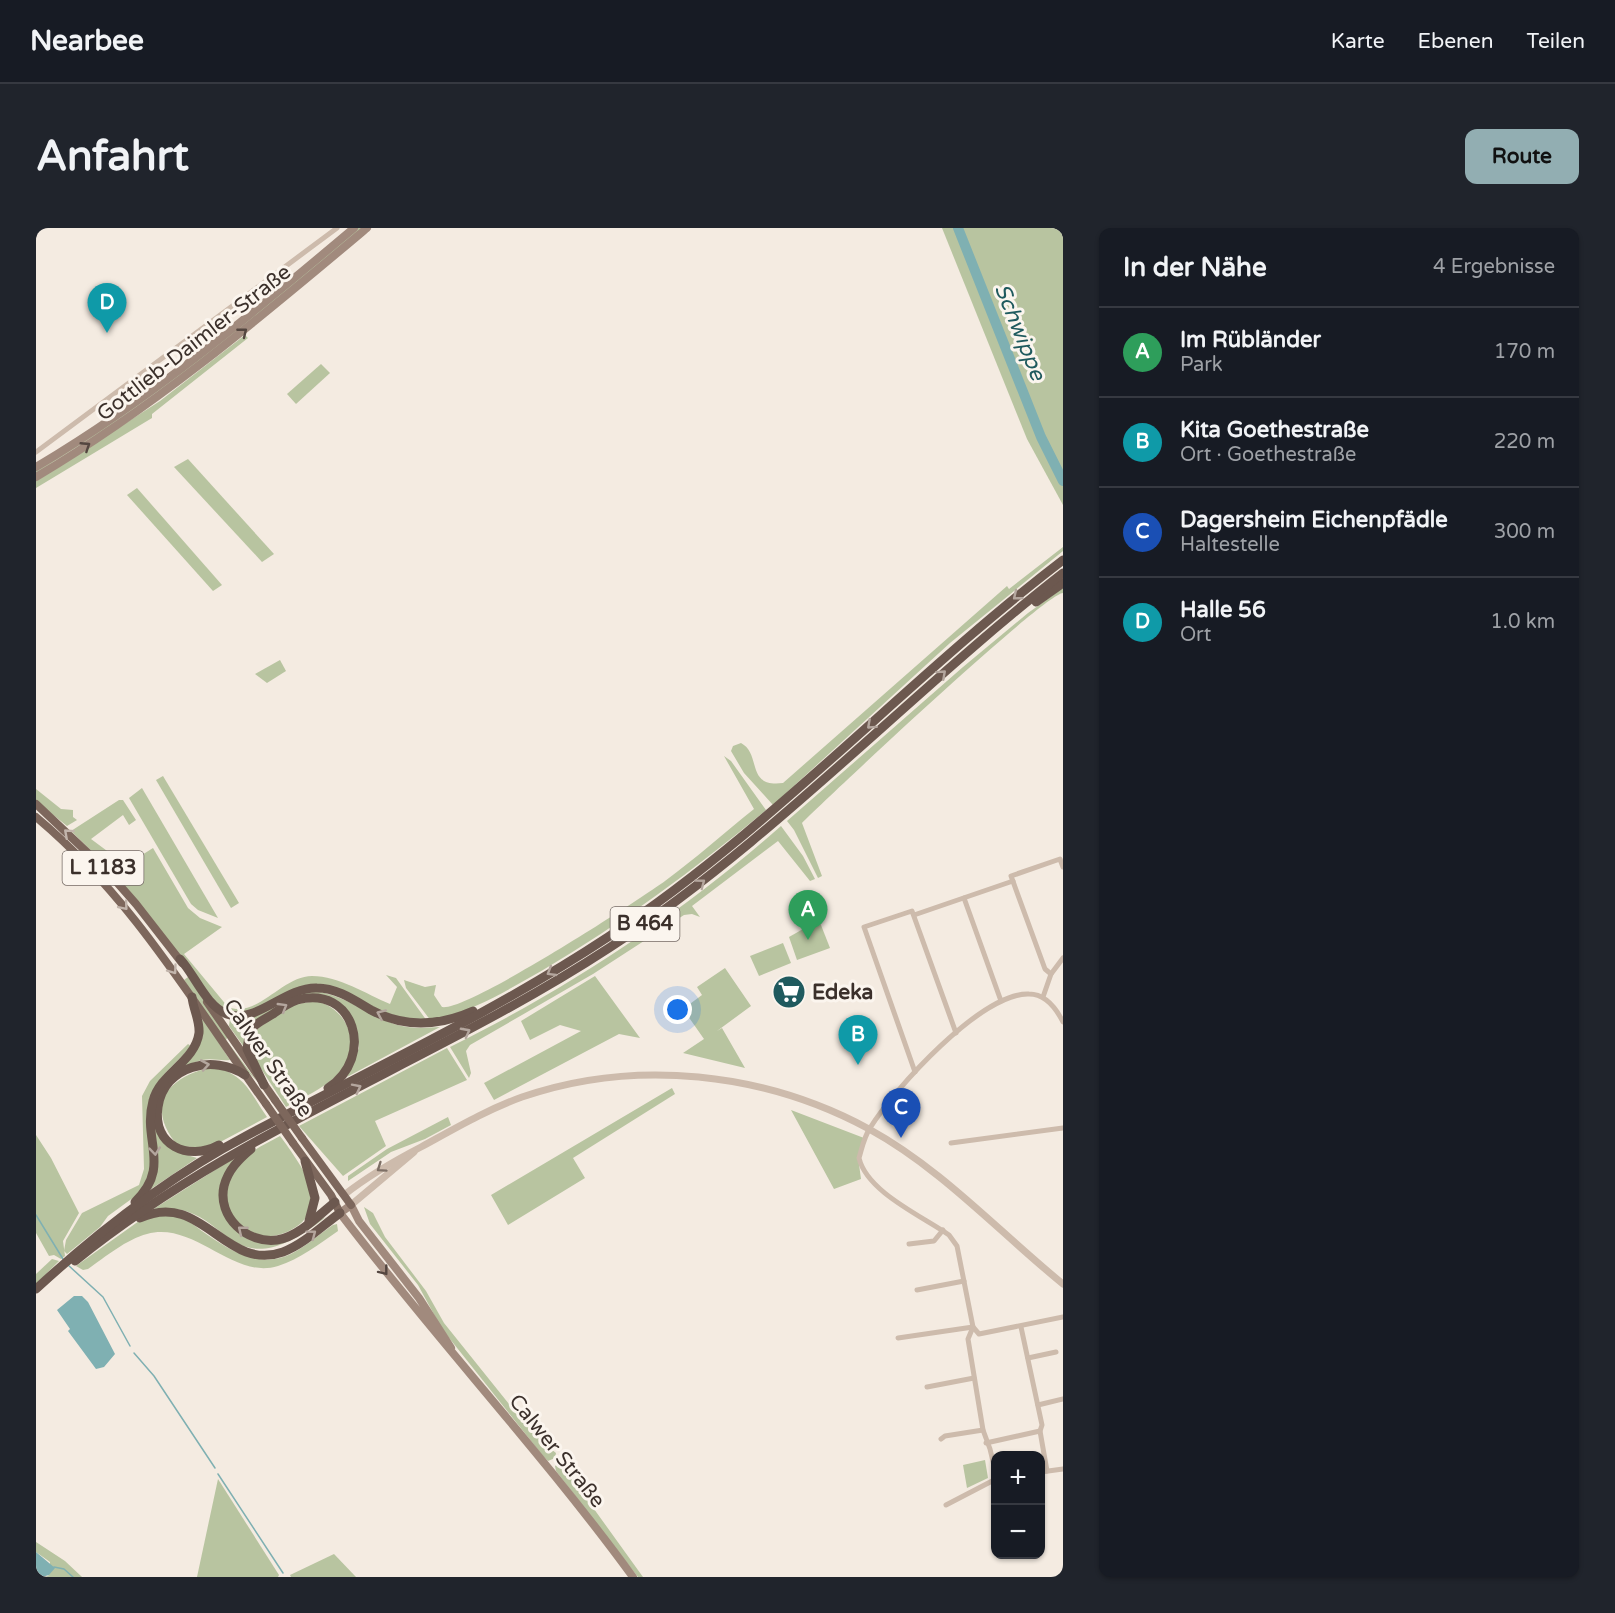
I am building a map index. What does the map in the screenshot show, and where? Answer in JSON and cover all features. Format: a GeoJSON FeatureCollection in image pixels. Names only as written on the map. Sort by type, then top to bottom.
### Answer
{"type":"FeatureCollection","features":[{"type":"Feature","properties":{"kind":"highway","name":"B 464"},"geometry":{"type":"LineString","coordinates":[[78,1256],[100,1233],[170,1183],[246,1136],[498,1004],[618,930],[718,858],[797,791],[974,632],[1063,560]]}},
{"type":"Feature","properties":{"kind":"highway","name":"B 464"},"geometry":{"type":"LineString","coordinates":[[36,1289],[78,1256],[230,1156],[513,1006],[645,924],[719,869],[791,810],[992,631],[1063,573]]}},
{"type":"Feature","properties":{"kind":"highway"},"geometry":{"type":"LineString","coordinates":[[992,631],[1063,583]]}},
{"type":"Feature","properties":{"kind":"highway"},"geometry":{"type":"LineString","coordinates":[[180,959],[215,1008],[230,1016],[251,1014],[291,992],[309,988],[339,992],[384,1016],[419,1024],[451,1020],[483,1006],[498,1004]]}},
{"type":"Feature","properties":{"kind":"highway"},"geometry":{"type":"LineString","coordinates":[[100,1233],[141,1197],[153,1177],[156,1160],[151,1116],[153,1100],[164,1078],[185,1059],[197,1042],[199,1022],[192,997]]}},
{"type":"Feature","properties":{"kind":"highway"},"geometry":{"type":"LineString","coordinates":[[264,1085],[247,1049],[250,1030],[289,1004],[306,999],[324,1000],[340,1010],[352,1024],[355,1049],[345,1073],[311,1102]]}},
{"type":"Feature","properties":{"kind":"highway"},"geometry":{"type":"LineString","coordinates":[[245,1075],[222,1063],[208,1063],[190,1068],[168,1085],[159,1103],[158,1115],[159,1126],[166,1138],[174,1147],[190,1154],[209,1151],[235,1136],[246,1136]]}},
{"type":"Feature","properties":{"kind":"highway"},"geometry":{"type":"LineString","coordinates":[[305,1115],[300,1123],[240,1158],[229,1174],[224,1192],[229,1216],[238,1228],[251,1237],[277,1240],[308,1223],[335,1202]]}},
{"type":"Feature","properties":{"kind":"highway"},"geometry":{"type":"LineString","coordinates":[[305,1161],[315,1198],[308,1223]]}},
{"type":"Feature","properties":{"kind":"highway"},"geometry":{"type":"LineString","coordinates":[[119,1228],[124,1228],[150,1213],[178,1212],[194,1218],[230,1244],[250,1254],[263,1255],[293,1247],[340,1213]]}},
{"type":"Feature","properties":{"kind":"highway","name":"B 464"},"geometry":{"type":"LineString","coordinates":[[36,1298],[59,1272]]}},
{"type":"Feature","properties":{"kind":"main road","name":"Gottlieb-Daimler-Straße"},"geometry":{"type":"LineString","coordinates":[[36,467],[102,426],[188,365],[354,228]]}},
{"type":"Feature","properties":{"kind":"main road","name":"Gottlieb-Daimler-Straße"},"geometry":{"type":"LineString","coordinates":[[36,477],[107,433],[175,385],[367,228]]}},
{"type":"Feature","properties":{"kind":"main road","name":"Calwer Straße"},"geometry":{"type":"LineString","coordinates":[[36,804],[107,871],[180,959],[264,1085],[293,1143],[335,1202],[340,1213],[410,1305],[450,1348],[633,1577]]}},
{"type":"Feature","properties":{"kind":"main road","name":"Calwer Straße"},"geometry":{"type":"LineString","coordinates":[[36,817],[100,879],[153,943],[245,1075],[302,1138],[344,1195],[359,1221],[415,1292],[450,1348]]}},
{"type":"Feature","properties":{"kind":"main road"},"geometry":{"type":"LineString","coordinates":[[335,1202],[344,1195]]}},
{"type":"Feature","properties":{"kind":"main road"},"geometry":{"type":"LineString","coordinates":[[340,1213],[351,1205]]}},
{"type":"Feature","properties":{"kind":"street"},"geometry":{"type":"LineString","coordinates":[[36,452],[337,228]]}},
{"type":"Feature","properties":{"kind":"street"},"geometry":{"type":"LineString","coordinates":[[915,1072],[864,927],[964,898],[1060,859],[1063,867]]}},
{"type":"Feature","properties":{"kind":"street"},"geometry":{"type":"LineString","coordinates":[[1012,879],[1045,969],[1051,974]]}},
{"type":"Feature","properties":{"kind":"street"},"geometry":{"type":"LineString","coordinates":[[964,898],[1001,1001]]}},
{"type":"Feature","properties":{"kind":"street"},"geometry":{"type":"LineString","coordinates":[[913,913],[956,1033]]}},
{"type":"Feature","properties":{"kind":"street"},"geometry":{"type":"LineString","coordinates":[[1043,998],[1051,974],[1063,958]]}},
{"type":"Feature","properties":{"kind":"street"},"geometry":{"type":"LineString","coordinates":[[1063,1022],[1055,1008],[1043,998],[1020,994],[1001,1001],[956,1033],[915,1072],[869,1129],[859,1158],[867,1177],[878,1188],[954,1239],[973,1327],[979,1334],[1063,1317]]}},
{"type":"Feature","properties":{"kind":"street"},"geometry":{"type":"LineString","coordinates":[[344,1195],[396,1158],[492,1109],[537,1092],[578,1083],[632,1076],[687,1076],[743,1083],[796,1098],[869,1129],[942,1179],[1063,1284]]}},
{"type":"Feature","properties":{"kind":"street"},"geometry":{"type":"LineString","coordinates":[[951,1143],[1063,1128]]}},
{"type":"Feature","properties":{"kind":"street"},"geometry":{"type":"LineString","coordinates":[[351,1205],[421,1147]]}},
{"type":"Feature","properties":{"kind":"street"},"geometry":{"type":"LineString","coordinates":[[909,1244],[934,1241],[943,1230]]}},
{"type":"Feature","properties":{"kind":"street"},"geometry":{"type":"LineString","coordinates":[[917,1290],[964,1281]]}},
{"type":"Feature","properties":{"kind":"street"},"geometry":{"type":"LineString","coordinates":[[898,1338],[973,1327]]}},
{"type":"Feature","properties":{"kind":"street"},"geometry":{"type":"LineString","coordinates":[[973,1327],[968,1339],[983,1430],[991,1453]]}},
{"type":"Feature","properties":{"kind":"street"},"geometry":{"type":"LineString","coordinates":[[1021,1327],[1042,1425],[1040,1431],[1042,1451]]}},
{"type":"Feature","properties":{"kind":"street"},"geometry":{"type":"LineString","coordinates":[[1028,1358],[1056,1352]]}},
{"type":"Feature","properties":{"kind":"street"},"geometry":{"type":"LineString","coordinates":[[927,1387],[974,1378]]}},
{"type":"Feature","properties":{"kind":"street"},"geometry":{"type":"LineString","coordinates":[[1038,1405],[1063,1399]]}},
{"type":"Feature","properties":{"kind":"street"},"geometry":{"type":"LineString","coordinates":[[941,1439],[945,1436],[983,1430]]}},
{"type":"Feature","properties":{"kind":"street"},"geometry":{"type":"LineString","coordinates":[[986,1443],[1040,1431]]}},
{"type":"Feature","properties":{"kind":"street"},"geometry":{"type":"LineString","coordinates":[[1045,1471],[1063,1469]]}},
{"type":"Feature","properties":{"kind":"street"},"geometry":{"type":"LineString","coordinates":[[946,1505],[991,1482]]}},
{"type":"Feature","properties":{"kind":"green space"},"geometry":{"type":"Polygon","coordinates":[[[358,228],[362,228],[213,352],[104,430],[36,473],[36,470],[83,442],[358,228]]]}},
{"type":"Feature","properties":{"kind":"green space"},"geometry":{"type":"Polygon","coordinates":[[[942,228],[1063,228],[1063,505],[1027,439],[942,228]]]}},
{"type":"Feature","properties":{"kind":"green space"},"geometry":{"type":"Polygon","coordinates":[[[245,335],[248,338],[152,414],[152,418],[36,488],[36,481],[160,401],[245,335]]]}},
{"type":"Feature","properties":{"kind":"green space"},"geometry":{"type":"Polygon","coordinates":[[[321,364],[330,373],[296,404],[287,394],[321,364]]]}},
{"type":"Feature","properties":{"kind":"green space"},"geometry":{"type":"Polygon","coordinates":[[[188,459],[274,554],[262,562],[174,467],[188,459]]]}},
{"type":"Feature","properties":{"kind":"green space"},"geometry":{"type":"Polygon","coordinates":[[[137,488],[222,585],[213,591],[127,495],[137,488]]]}},
{"type":"Feature","properties":{"kind":"green space"},"geometry":{"type":"Polygon","coordinates":[[[1063,547],[1063,551],[950,643],[773,805],[744,773],[731,751],[733,746],[741,743],[747,748],[763,780],[783,783],[1007,586],[1009,589],[1063,547]]]}},
{"type":"Feature","properties":{"kind":"green space"},"geometry":{"type":"Polygon","coordinates":[[[1063,588],[1063,593],[1048,602],[980,658],[802,823],[822,876],[818,878],[794,830],[787,821],[963,667],[1028,613],[1063,588]]]}},
{"type":"Feature","properties":{"kind":"green space"},"geometry":{"type":"Polygon","coordinates":[[[280,660],[286,671],[267,683],[255,674],[280,660]]]}},
{"type":"Feature","properties":{"kind":"green space"},"geometry":{"type":"Polygon","coordinates":[[[724,756],[731,761],[766,810],[658,894],[572,952],[488,1000],[461,1012],[431,1021],[406,988],[404,980],[425,987],[436,985],[434,995],[442,1007],[457,1004],[483,992],[552,954],[648,893],[754,809],[724,756]]]}},
{"type":"Feature","properties":{"kind":"green space"},"geometry":{"type":"Polygon","coordinates":[[[163,776],[239,903],[231,908],[156,780],[163,776]]]}},
{"type":"Feature","properties":{"kind":"green space"},"geometry":{"type":"Polygon","coordinates":[[[142,788],[218,918],[198,910],[191,904],[129,798],[142,788]]]}},
{"type":"Feature","properties":{"kind":"green space"},"geometry":{"type":"Polygon","coordinates":[[[36,789],[61,809],[73,810],[73,817],[77,820],[67,826],[36,801],[36,789]]]}},
{"type":"Feature","properties":{"kind":"green space"},"geometry":{"type":"Polygon","coordinates":[[[119,800],[123,800],[136,820],[129,825],[123,815],[91,839],[126,865],[153,848],[188,908],[200,918],[222,927],[184,954],[228,1007],[239,1009],[249,1007],[290,983],[312,976],[342,982],[390,1004],[397,987],[386,975],[396,978],[427,1021],[405,1019],[307,985],[289,991],[245,1013],[234,1013],[218,1006],[103,862],[71,831],[119,800]]]}},
{"type":"Feature","properties":{"kind":"green space"},"geometry":{"type":"Polygon","coordinates":[[[781,826],[803,856],[815,879],[810,881],[778,841],[692,906],[700,917],[692,914],[684,915],[593,974],[470,1045],[466,1051],[471,1073],[469,1078],[450,1047],[538,1000],[623,947],[704,889],[781,826]]]}},
{"type":"Feature","properties":{"kind":"green space"},"geometry":{"type":"Polygon","coordinates":[[[819,920],[830,948],[797,960],[789,937],[819,920]]]}},
{"type":"Feature","properties":{"kind":"green space"},"geometry":{"type":"Polygon","coordinates":[[[783,943],[791,963],[759,976],[750,956],[783,943]]]}},
{"type":"Feature","properties":{"kind":"green space"},"geometry":{"type":"Polygon","coordinates":[[[725,968],[751,1006],[717,1031],[722,1028],[745,1068],[683,1053],[704,1039],[683,1009],[702,995],[697,987],[725,968]]]}},
{"type":"Feature","properties":{"kind":"green space"},"geometry":{"type":"Polygon","coordinates":[[[595,976],[640,1038],[619,1034],[494,1100],[484,1083],[581,1031],[560,1025],[530,1040],[521,1021],[595,976]]]}},
{"type":"Feature","properties":{"kind":"green space"},"geometry":{"type":"Polygon","coordinates":[[[188,977],[228,1036],[226,1040],[257,1081],[243,1067],[184,980],[188,977]]]}},
{"type":"Feature","properties":{"kind":"green space"},"geometry":{"type":"Polygon","coordinates":[[[315,991],[336,996],[399,1026],[440,1027],[347,1077],[359,1048],[354,1023],[347,1012],[310,995],[249,1026],[244,1036],[244,1047],[229,1026],[230,1018],[292,996],[315,991]]]}},
{"type":"Feature","properties":{"kind":"green space"},"geometry":{"type":"Polygon","coordinates":[[[317,1001],[336,1011],[346,1023],[352,1043],[350,1056],[344,1067],[324,1086],[286,1107],[252,1055],[249,1046],[252,1033],[290,1005],[317,1001]]]}},
{"type":"Feature","properties":{"kind":"green space"},"geometry":{"type":"Polygon","coordinates":[[[203,1019],[230,1060],[209,1059],[188,1065],[176,1073],[158,1096],[155,1123],[161,1136],[175,1150],[197,1158],[151,1189],[158,1163],[154,1117],[156,1099],[163,1084],[196,1049],[203,1019]]]}},
{"type":"Feature","properties":{"kind":"green space"},"geometry":{"type":"Polygon","coordinates":[[[188,1044],[191,1046],[161,1078],[149,1101],[151,1169],[141,1192],[108,1216],[100,1227],[67,1254],[64,1251],[66,1240],[82,1213],[139,1185],[144,1169],[142,1096],[150,1081],[188,1044]]]}},
{"type":"Feature","properties":{"kind":"green space"},"geometry":{"type":"Polygon","coordinates":[[[447,1048],[467,1080],[375,1121],[386,1146],[343,1176],[299,1126],[447,1048]]]}},
{"type":"Feature","properties":{"kind":"green space"},"geometry":{"type":"Polygon","coordinates":[[[216,1067],[241,1081],[252,1093],[267,1117],[209,1148],[178,1146],[168,1131],[163,1117],[162,1105],[166,1094],[174,1084],[185,1077],[216,1067]]]}},
{"type":"Feature","properties":{"kind":"green space"},"geometry":{"type":"Polygon","coordinates":[[[672,1088],[675,1094],[573,1158],[585,1178],[508,1225],[491,1195],[672,1088]]]}},
{"type":"Feature","properties":{"kind":"green space"},"geometry":{"type":"Polygon","coordinates":[[[791,1110],[864,1138],[858,1157],[861,1179],[834,1189],[791,1110]]]}},
{"type":"Feature","properties":{"kind":"green space"},"geometry":{"type":"Polygon","coordinates":[[[448,1117],[451,1125],[425,1139],[391,1152],[348,1181],[348,1176],[387,1149],[448,1117]]]}},
{"type":"Feature","properties":{"kind":"green space"},"geometry":{"type":"Polygon","coordinates":[[[36,1135],[51,1158],[79,1213],[63,1241],[65,1256],[61,1259],[54,1255],[49,1256],[36,1233],[36,1135]]]}},
{"type":"Feature","properties":{"kind":"green space"},"geometry":{"type":"Polygon","coordinates":[[[280,1136],[307,1178],[312,1191],[312,1200],[308,1214],[300,1224],[282,1234],[264,1236],[249,1232],[237,1222],[229,1209],[226,1194],[230,1177],[241,1161],[280,1136]]]}},
{"type":"Feature","properties":{"kind":"green space"},"geometry":{"type":"Polygon","coordinates":[[[234,1158],[224,1179],[232,1227],[244,1237],[267,1244],[326,1217],[292,1240],[266,1248],[246,1247],[230,1239],[198,1216],[178,1209],[152,1210],[234,1158]]]}},
{"type":"Feature","properties":{"kind":"green space"},"geometry":{"type":"Polygon","coordinates":[[[364,1207],[373,1213],[385,1237],[426,1291],[444,1323],[521,1419],[540,1440],[556,1453],[555,1458],[548,1461],[543,1456],[442,1329],[418,1285],[370,1224],[364,1207]]]}},
{"type":"Feature","properties":{"kind":"green space"},"geometry":{"type":"Polygon","coordinates":[[[179,1215],[232,1250],[261,1259],[276,1259],[291,1254],[333,1225],[337,1224],[338,1231],[302,1255],[278,1266],[261,1268],[245,1265],[181,1235],[165,1232],[147,1234],[132,1240],[88,1269],[83,1270],[76,1266],[139,1221],[150,1216],[179,1215]]]}},
{"type":"Feature","properties":{"kind":"green space"},"geometry":{"type":"Polygon","coordinates":[[[52,1259],[59,1261],[36,1284],[36,1274],[52,1259]]]}},
{"type":"Feature","properties":{"kind":"green space"},"geometry":{"type":"Polygon","coordinates":[[[985,1460],[988,1478],[967,1488],[963,1465],[985,1460]]]}},
{"type":"Feature","properties":{"kind":"green space"},"geometry":{"type":"Polygon","coordinates":[[[562,1461],[568,1462],[576,1484],[643,1577],[638,1577],[556,1471],[555,1466],[562,1461]]]}},
{"type":"Feature","properties":{"kind":"green space"},"geometry":{"type":"Polygon","coordinates":[[[218,1479],[279,1575],[278,1577],[197,1577],[218,1479]]]}},
{"type":"Feature","properties":{"kind":"green space"},"geometry":{"type":"Polygon","coordinates":[[[36,1542],[65,1561],[82,1577],[46,1577],[49,1575],[50,1562],[36,1552],[36,1542]]]}},
{"type":"Feature","properties":{"kind":"green space"},"geometry":{"type":"Polygon","coordinates":[[[334,1554],[356,1577],[291,1577],[290,1575],[334,1554]]]}},
{"type":"Feature","properties":{"kind":"water"},"geometry":{"type":"Polygon","coordinates":[[[74,1296],[82,1296],[88,1302],[115,1354],[104,1367],[96,1369],[68,1331],[70,1329],[57,1310],[74,1296]]]}},
{"type":"Feature","properties":{"kind":"water"},"geometry":{"type":"Polygon","coordinates":[[[36,1552],[55,1568],[49,1575],[42,1577],[36,1571],[36,1552]]]}},
{"type":"Feature","properties":{"kind":"waterway","name":"Schwippe"},"geometry":{"type":"LineString","coordinates":[[958,228],[1041,437],[1063,481]]}},
{"type":"Feature","properties":{"kind":"waterway"},"geometry":{"type":"LineString","coordinates":[[36,1215],[63,1259]]}},
{"type":"Feature","properties":{"kind":"waterway"},"geometry":{"type":"LineString","coordinates":[[68,1265],[103,1297],[130,1346]]}},
{"type":"Feature","properties":{"kind":"waterway"},"geometry":{"type":"LineString","coordinates":[[134,1353],[154,1376],[215,1468]]}},
{"type":"Feature","properties":{"kind":"waterway"},"geometry":{"type":"LineString","coordinates":[[218,1474],[283,1573]]}},
{"type":"Feature","properties":{"kind":"waterway"},"geometry":{"type":"LineString","coordinates":[[54,1567],[64,1569],[73,1577]]}},
{"type":"Feature","properties":{"kind":"place","name":"Halle 56"},"geometry":{"type":"Point","coordinates":[107,333]}},
{"type":"Feature","properties":{"kind":"place","name":"Im Rübländer"},"geometry":{"type":"Point","coordinates":[808,940]}},
{"type":"Feature","properties":{"kind":"place","name":"Edeka"},"geometry":{"type":"Point","coordinates":[789,992]}},
{"type":"Feature","properties":{"kind":"place","name":"Kita Goethestraße"},"geometry":{"type":"Point","coordinates":[858,1065]}},
{"type":"Feature","properties":{"kind":"place","name":"Dagersheim Eichenpfädle"},"geometry":{"type":"Point","coordinates":[901,1138]}}]}
